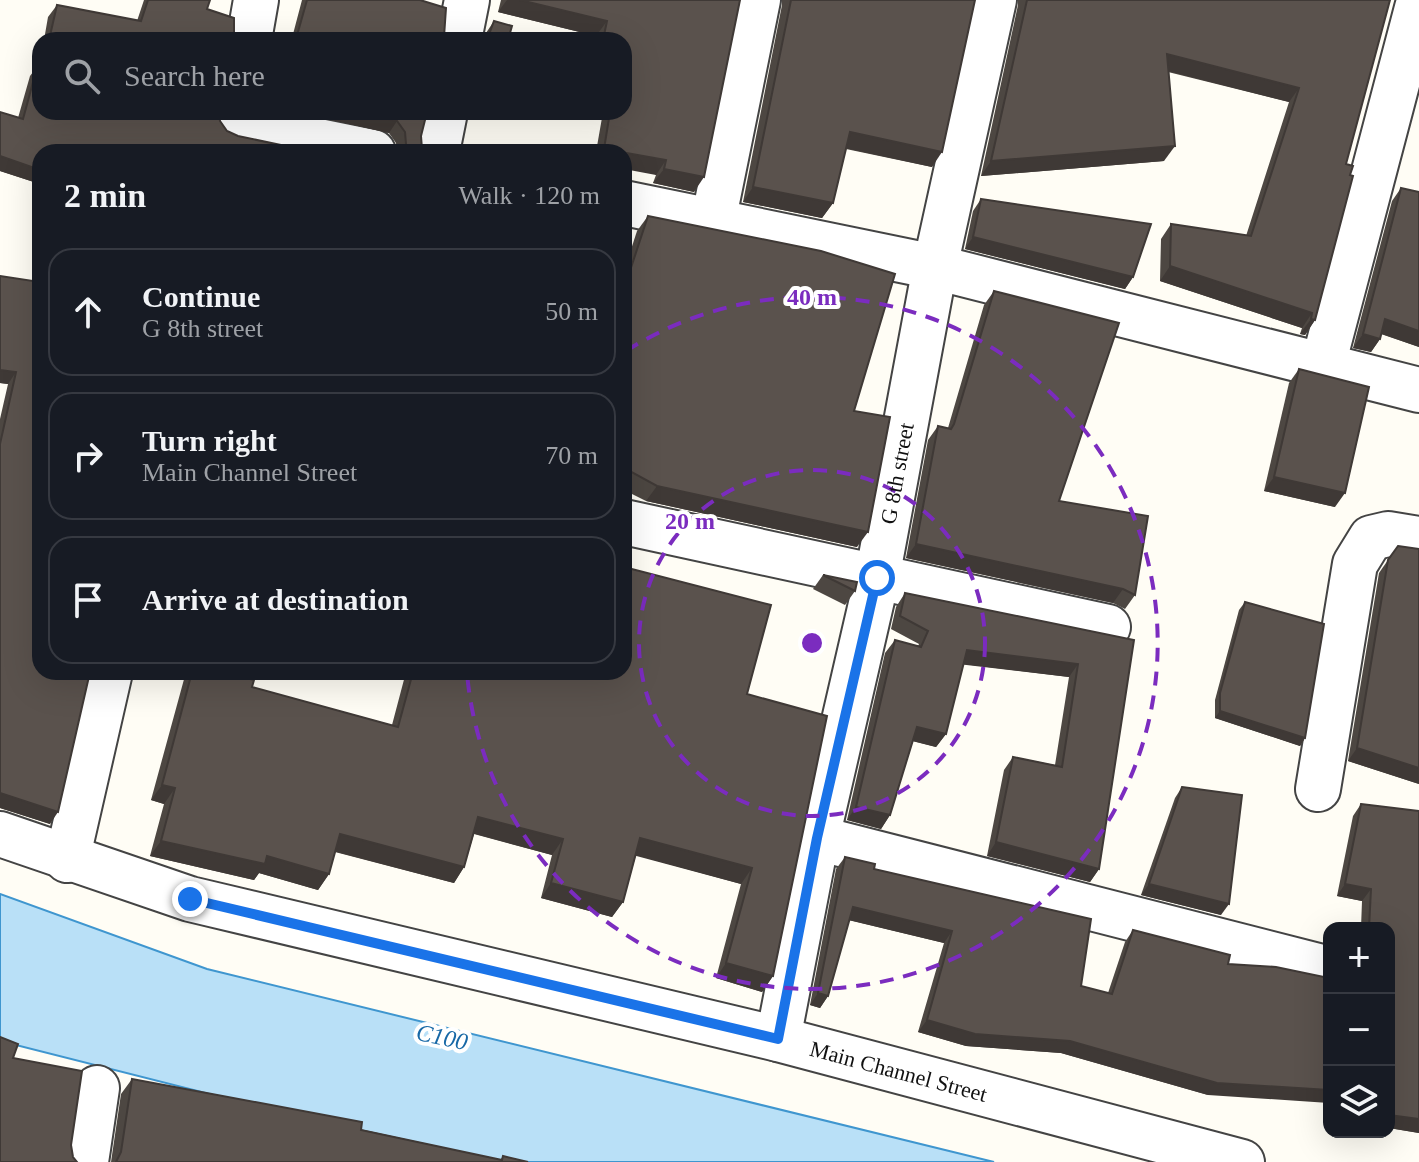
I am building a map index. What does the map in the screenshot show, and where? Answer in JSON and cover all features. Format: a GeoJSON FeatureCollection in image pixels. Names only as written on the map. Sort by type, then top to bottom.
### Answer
{"type":"FeatureCollection","features":[{"type":"Feature","properties":{"kind":"street"},"geometry":{"type":"LineString","coordinates":[[250,32],[256,0]]}},
{"type":"Feature","properties":{"kind":"street"},"geometry":{"type":"LineString","coordinates":[[461,32],[467,0]]}},
{"type":"Feature","properties":{"kind":"street"},"geometry":{"type":"LineString","coordinates":[[713,222],[758,0]]}},
{"type":"Feature","properties":{"kind":"street","name":"G 8th street"},"geometry":{"type":"LineString","coordinates":[[778,1039],[817,838],[877,578],[935,267],[994,0]]}},
{"type":"Feature","properties":{"kind":"street"},"geometry":{"type":"LineString","coordinates":[[1323,365],[1407,5]]}},
{"type":"Feature","properties":{"kind":"street"},"geometry":{"type":"LineString","coordinates":[[439,144],[443,120]]}},
{"type":"Feature","properties":{"kind":"street"},"geometry":{"type":"LineString","coordinates":[[234,129],[325,144]]}},
{"type":"Feature","properties":{"kind":"street"},"geometry":{"type":"LineString","coordinates":[[632,205],[935,267],[1419,390]]}},
{"type":"Feature","properties":{"kind":"street"},"geometry":{"type":"LineString","coordinates":[[632,524],[1108,627]]}},
{"type":"Feature","properties":{"kind":"street"},"geometry":{"type":"LineString","coordinates":[[1318,789],[1355,564],[1371,538],[1388,534],[1419,539]]}},
{"type":"Feature","properties":{"kind":"street"},"geometry":{"type":"LineString","coordinates":[[67,860],[108,680]]}},
{"type":"Feature","properties":{"kind":"street","name":"Main Channel Street"},"geometry":{"type":"LineString","coordinates":[[0,834],[67,860],[190,899],[778,1039],[1242,1162]]}},
{"type":"Feature","properties":{"kind":"street"},"geometry":{"type":"LineString","coordinates":[[817,838],[1323,967]]}},
{"type":"Feature","properties":{"kind":"street"},"geometry":{"type":"LineString","coordinates":[[86,1162],[97,1088]]}},
{"type":"Feature","properties":{"kind":"water","name":"C100"},"geometry":{"type":"Polygon","coordinates":[[[0,894],[207,969],[994,1162],[478,1162],[0,1041],[0,894]]]}},
{"type":"Feature","properties":{"kind":"building"},"geometry":{"type":"Polygon","coordinates":[[[148,0],[210,0],[207,9],[234,18],[234,32],[51,32],[57,5],[141,21],[148,0]]]}},
{"type":"Feature","properties":{"kind":"building"},"geometry":{"type":"Polygon","coordinates":[[[307,0],[420,0],[446,8],[444,32],[298,32],[307,0]]]}},
{"type":"Feature","properties":{"kind":"building"},"geometry":{"type":"Polygon","coordinates":[[[520,0],[740,0],[704,177],[664,169],[666,160],[632,154],[632,144],[605,144],[609,120],[632,120],[632,32],[605,32],[607,21],[520,0]]]}},
{"type":"Feature","properties":{"kind":"building"},"geometry":{"type":"Polygon","coordinates":[[[791,0],[975,0],[942,152],[850,132],[833,203],[753,187],[791,0]]]}},
{"type":"Feature","properties":{"kind":"building"},"geometry":{"type":"Polygon","coordinates":[[[1027,0],[1390,0],[1346,164],[1353,166],[1350,175],[1353,176],[1315,320],[1311,319],[1312,313],[1170,266],[1171,224],[1251,236],[1299,88],[1167,54],[1175,146],[991,161],[1027,0]]]}},
{"type":"Feature","properties":{"kind":"building"},"geometry":{"type":"Polygon","coordinates":[[[494,21],[512,26],[510,32],[490,32],[494,21]]]}},
{"type":"Feature","properties":{"kind":"building"},"geometry":{"type":"Polygon","coordinates":[[[32,86],[32,120],[220,120],[227,131],[238,136],[276,144],[32,144],[32,167],[0,156],[0,112],[23,119],[32,86]]]}},
{"type":"Feature","properties":{"kind":"building"},"geometry":{"type":"Polygon","coordinates":[[[393,120],[425,120],[422,144],[406,144],[405,132],[393,120]]]}},
{"type":"Feature","properties":{"kind":"building"},"geometry":{"type":"Polygon","coordinates":[[[1401,188],[1419,192],[1419,331],[1385,319],[1380,339],[1363,334],[1401,188]]]}},
{"type":"Feature","properties":{"kind":"building"},"geometry":{"type":"Polygon","coordinates":[[[981,199],[1151,224],[1133,277],[973,237],[981,199]]]}},
{"type":"Feature","properties":{"kind":"building"},"geometry":{"type":"Polygon","coordinates":[[[648,216],[821,251],[895,274],[854,411],[890,417],[868,532],[657,486],[632,472],[632,265],[648,216]]]}},
{"type":"Feature","properties":{"kind":"building"},"geometry":{"type":"Polygon","coordinates":[[[0,276],[32,281],[32,680],[88,680],[58,812],[0,793],[0,444],[16,372],[0,370],[0,276]]]}},
{"type":"Feature","properties":{"kind":"building"},"geometry":{"type":"Polygon","coordinates":[[[994,291],[1119,323],[1059,501],[1148,516],[1135,595],[1123,589],[916,544],[938,426],[951,429],[954,424],[994,291]]]}},
{"type":"Feature","properties":{"kind":"building"},"geometry":{"type":"Polygon","coordinates":[[[1299,369],[1369,387],[1345,493],[1274,477],[1299,369]]]}},
{"type":"Feature","properties":{"kind":"building"},"geometry":{"type":"Polygon","coordinates":[[[1398,546],[1419,549],[1419,768],[1357,748],[1388,560],[1398,546]]]}},
{"type":"Feature","properties":{"kind":"building"},"geometry":{"type":"Polygon","coordinates":[[[632,569],[771,605],[747,694],[827,716],[773,976],[726,963],[752,868],[640,838],[623,902],[551,883],[563,839],[478,817],[464,867],[340,834],[329,874],[267,856],[265,864],[161,841],[175,788],[162,785],[190,680],[254,680],[252,687],[398,727],[411,680],[632,680],[632,569]]]}},
{"type":"Feature","properties":{"kind":"building"},"geometry":{"type":"Polygon","coordinates":[[[823,575],[857,582],[855,591],[823,575]]]}},
{"type":"Feature","properties":{"kind":"building"},"geometry":{"type":"Polygon","coordinates":[[[905,593],[1134,640],[1099,869],[996,842],[1013,757],[1062,767],[1078,664],[967,650],[946,734],[917,727],[890,815],[856,807],[895,640],[921,647],[928,631],[900,616],[905,593]]]}},
{"type":"Feature","properties":{"kind":"building"},"geometry":{"type":"Polygon","coordinates":[[[1245,602],[1324,624],[1305,738],[1220,711],[1220,693],[1245,602]]]}},
{"type":"Feature","properties":{"kind":"building"},"geometry":{"type":"Polygon","coordinates":[[[1182,787],[1242,795],[1229,904],[1149,884],[1182,787]]]}},
{"type":"Feature","properties":{"kind":"building"},"geometry":{"type":"Polygon","coordinates":[[[1361,804],[1419,811],[1419,1119],[1395,1116],[1395,922],[1369,922],[1371,889],[1345,884],[1361,804]]]}},
{"type":"Feature","properties":{"kind":"building"},"geometry":{"type":"Polygon","coordinates":[[[845,857],[875,864],[874,869],[1091,919],[1081,986],[1112,994],[1133,930],[1230,955],[1228,964],[1276,967],[1323,977],[1323,1090],[1217,1083],[1070,1041],[975,1034],[927,1020],[952,931],[853,907],[828,996],[818,993],[845,857]]]}},
{"type":"Feature","properties":{"kind":"building"},"geometry":{"type":"Polygon","coordinates":[[[0,1037],[18,1044],[13,1058],[82,1071],[71,1145],[77,1162],[0,1162],[0,1037]]]}},
{"type":"Feature","properties":{"kind":"building"},"geometry":{"type":"Polygon","coordinates":[[[132,1079],[362,1122],[361,1130],[502,1160],[503,1156],[528,1162],[116,1162],[121,1152],[132,1079]]]}},
{"type":"Feature","properties":{"kind":"route"},"geometry":{"type":"LineString","coordinates":[[190,899],[778,1039],[817,838],[877,578]]}}]}
